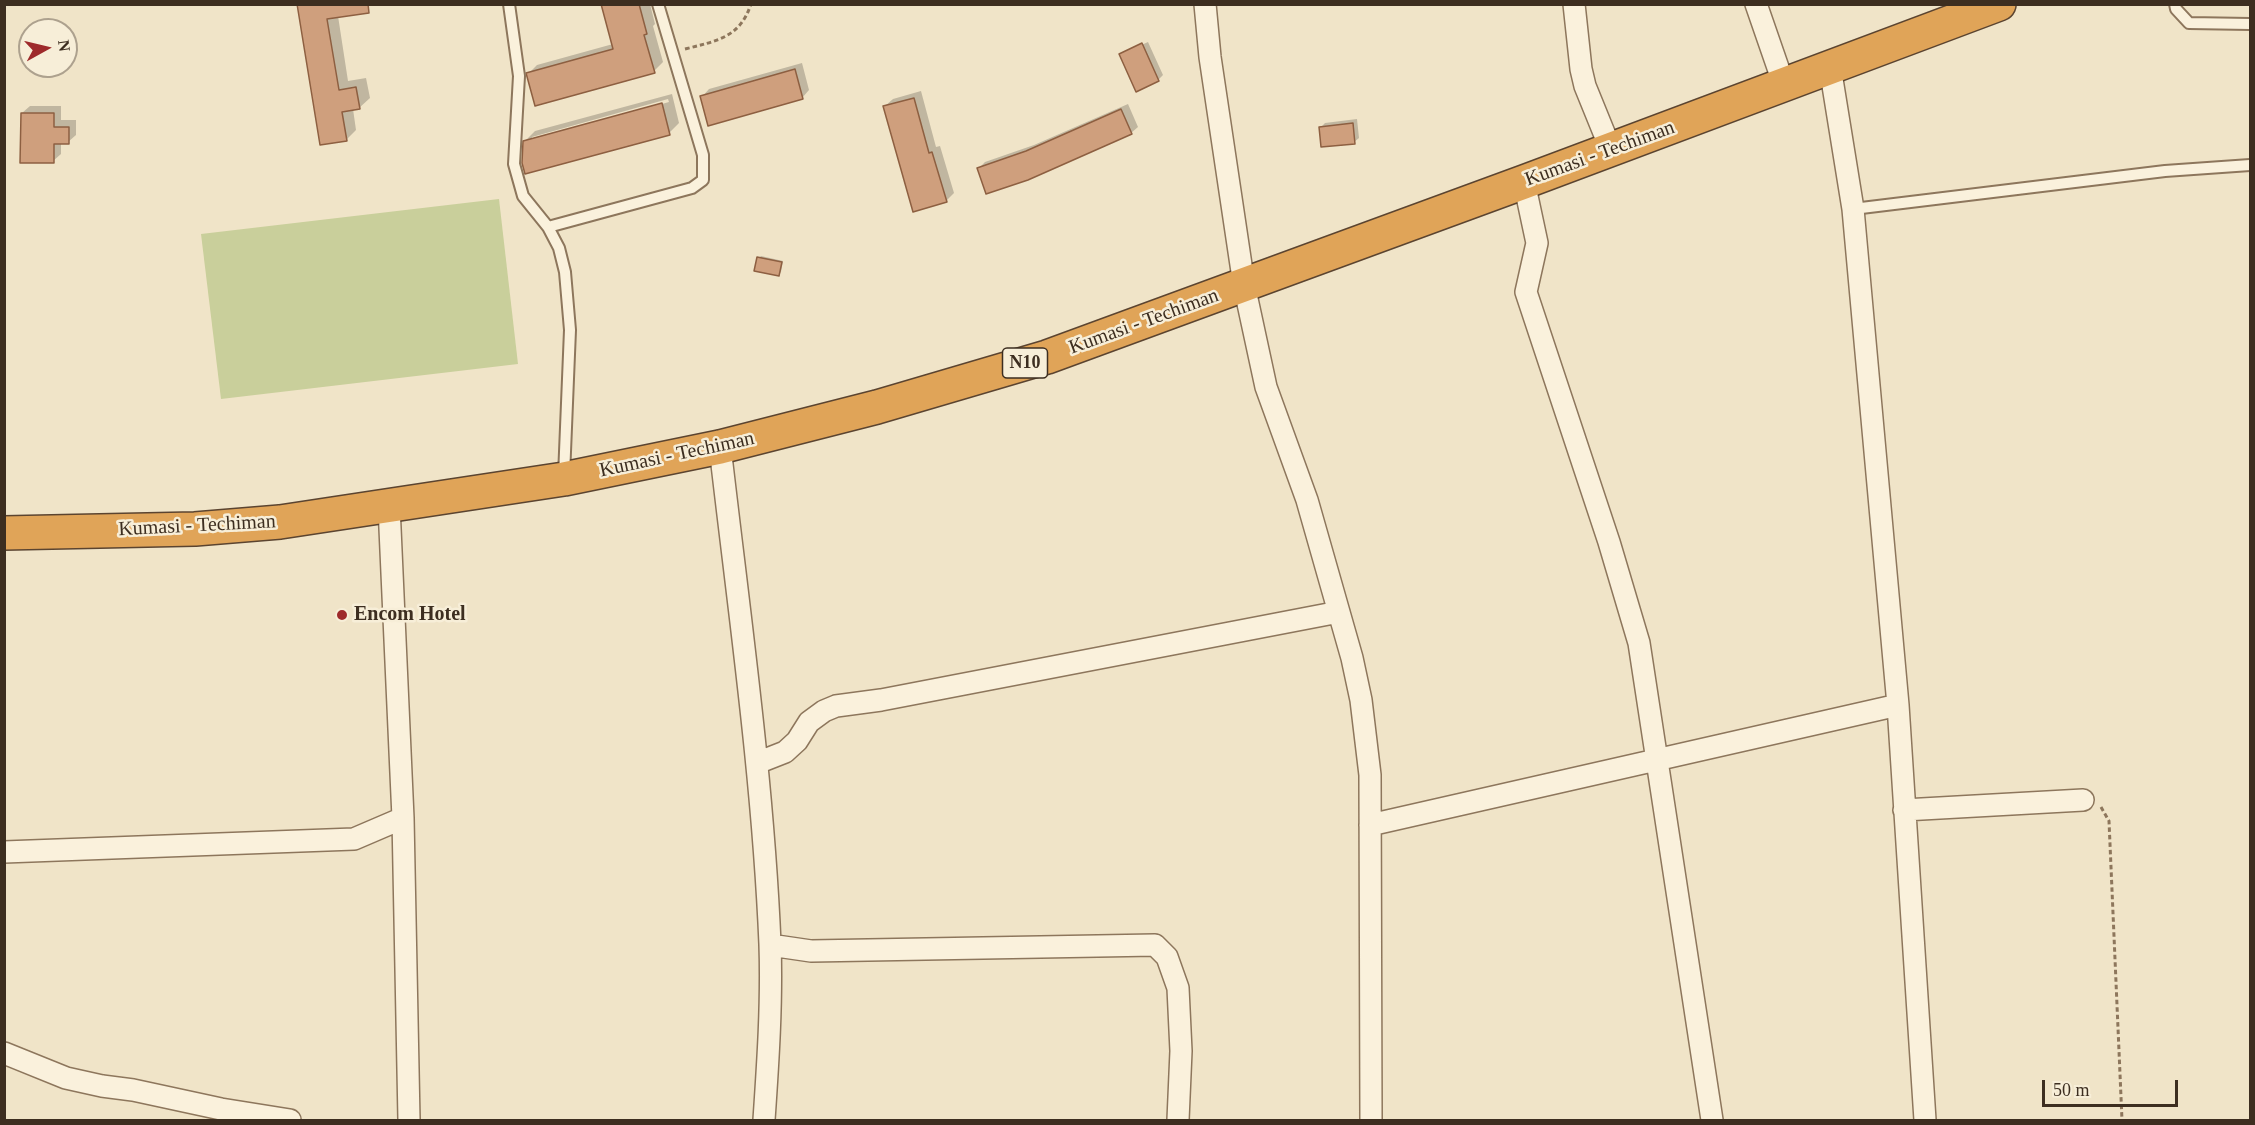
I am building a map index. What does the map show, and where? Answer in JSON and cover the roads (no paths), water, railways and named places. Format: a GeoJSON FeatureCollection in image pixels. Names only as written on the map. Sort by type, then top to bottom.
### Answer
{"type":"FeatureCollection","features":[{"type":"Feature","properties":{"kind":"highway","name":"Kumasi - Techiman"},"geometry":{"type":"LineString","coordinates":[[4,533],[195,530],[280,522],[564,479],[720,447],[877,408],[1047,357],[1611,150],[1999,4]]}},
{"type":"Feature","properties":{"kind":"street"},"geometry":{"type":"LineString","coordinates":[[1205,4],[1210,57],[1244,285],[1266,387],[1307,500],[1361,700],[1370,776],[1371,1120]]}},
{"type":"Feature","properties":{"kind":"street"},"geometry":{"type":"LineString","coordinates":[[1574,4],[1581,69],[1611,150]]}},
{"type":"Feature","properties":{"kind":"street"},"geometry":{"type":"LineString","coordinates":[[1756,4],[1784,85]]}},
{"type":"Feature","properties":{"kind":"street"},"geometry":{"type":"LineString","coordinates":[[1830,67],[1853,209],[1898,705],[1925,1120]]}},
{"type":"Feature","properties":{"kind":"street"},"geometry":{"type":"LineString","coordinates":[[1524,182],[1537,243],[1526,292],[1640,643],[1712,1120]]}},
{"type":"Feature","properties":{"kind":"street"},"geometry":{"type":"LineString","coordinates":[[720,447],[757,763],[770,945],[769,1041],[764,1120]]}},
{"type":"Feature","properties":{"kind":"street"},"geometry":{"type":"LineString","coordinates":[[388,506],[403,818],[412,1120]]}},
{"type":"Feature","properties":{"kind":"street"},"geometry":{"type":"LineString","coordinates":[[757,763],[785,752],[797,741],[809,722],[836,706],[881,700],[1339,612]]}},
{"type":"Feature","properties":{"kind":"street"},"geometry":{"type":"LineString","coordinates":[[1370,825],[1898,705]]}},
{"type":"Feature","properties":{"kind":"street"},"geometry":{"type":"LineString","coordinates":[[1904,810],[2083,800]]}},
{"type":"Feature","properties":{"kind":"street"},"geometry":{"type":"LineString","coordinates":[[4,852],[354,839],[403,818]]}},
{"type":"Feature","properties":{"kind":"street"},"geometry":{"type":"LineString","coordinates":[[770,945],[811,951],[1155,945],[1167,957],[1178,988],[1181,1051],[1178,1120]]}},
{"type":"Feature","properties":{"kind":"street"},"geometry":{"type":"LineString","coordinates":[[4,1053],[66,1078],[290,1120]]}},
{"type":"Feature","properties":{"kind":"lane"},"geometry":{"type":"LineString","coordinates":[[509,4],[519,76],[514,164],[523,196],[548,227],[559,248],[565,272],[570,330],[564,479]]}},
{"type":"Feature","properties":{"kind":"lane"},"geometry":{"type":"LineString","coordinates":[[548,227],[692,188],[703,180],[703,155],[658,4]]}},
{"type":"Feature","properties":{"kind":"lane"},"geometry":{"type":"LineString","coordinates":[[2175,4],[2176,9],[2189,23],[2250,24]]}},
{"type":"Feature","properties":{"kind":"lane"},"geometry":{"type":"LineString","coordinates":[[1853,209],[2165,171],[2250,165]]}},
{"type":"Feature","properties":{"kind":"place","name":"Encom Hotel"},"geometry":{"type":"Point","coordinates":[342,615]}}]}
